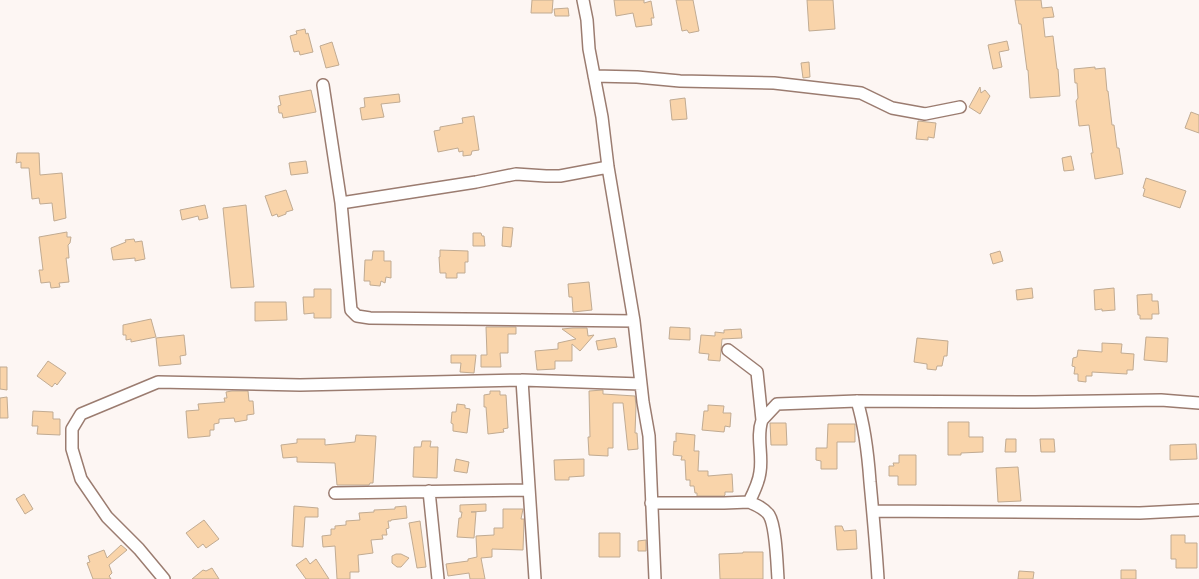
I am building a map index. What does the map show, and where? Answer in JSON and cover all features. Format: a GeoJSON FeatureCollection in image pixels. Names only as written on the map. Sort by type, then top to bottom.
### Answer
{"type":"FeatureCollection","features":[{"type":"Feature","properties":{"kind":"street"},"geometry":{"type":"LineString","coordinates":[[583,0],[587,20],[589,49],[602,118],[608,167],[634,321],[643,402],[649,436],[655,579]]}},
{"type":"Feature","properties":{"kind":"street"},"geometry":{"type":"LineString","coordinates":[[594,76],[680,81],[774,83],[861,93],[892,108],[925,114],[960,107]]}},
{"type":"Feature","properties":{"kind":"street"},"geometry":{"type":"LineString","coordinates":[[322,85],[341,203],[351,310],[357,316],[370,318],[634,321]]}},
{"type":"Feature","properties":{"kind":"street"},"geometry":{"type":"LineString","coordinates":[[341,203],[516,174],[560,176],[608,167]]}},
{"type":"Feature","properties":{"kind":"street"},"geometry":{"type":"LineString","coordinates":[[728,350],[757,372],[762,420]]}},
{"type":"Feature","properties":{"kind":"street"},"geometry":{"type":"LineString","coordinates":[[164,579],[139,549],[107,517],[81,478],[72,449],[72,429],[81,414],[158,382],[300,385],[522,380],[641,384]]}},
{"type":"Feature","properties":{"kind":"street"},"geometry":{"type":"LineString","coordinates":[[522,380],[535,579]]}},
{"type":"Feature","properties":{"kind":"street"},"geometry":{"type":"LineString","coordinates":[[749,502],[756,488],[760,471],[759,428],[762,420],[778,404],[857,401],[1034,402],[1160,400],[1199,403]]}},
{"type":"Feature","properties":{"kind":"street"},"geometry":{"type":"LineString","coordinates":[[857,401],[867,445],[878,579]]}},
{"type":"Feature","properties":{"kind":"street"},"geometry":{"type":"LineString","coordinates":[[335,493],[529,490]]}},
{"type":"Feature","properties":{"kind":"street"},"geometry":{"type":"LineString","coordinates":[[429,492],[438,579]]}},
{"type":"Feature","properties":{"kind":"street"},"geometry":{"type":"LineString","coordinates":[[651,503],[749,502],[764,510],[770,516],[773,529],[778,579]]}},
{"type":"Feature","properties":{"kind":"street"},"geometry":{"type":"LineString","coordinates":[[873,511],[1140,513],[1199,510]]}},
{"type":"Feature","properties":{"kind":"building"},"geometry":{"type":"Polygon","coordinates":[[[532,0],[553,0],[552,13],[531,13],[532,0]]]}},
{"type":"Feature","properties":{"kind":"building"},"geometry":{"type":"Polygon","coordinates":[[[614,0],[644,0],[644,3],[651,1],[654,18],[651,18],[652,25],[636,27],[633,13],[616,16],[614,0]]]}},
{"type":"Feature","properties":{"kind":"building"},"geometry":{"type":"Polygon","coordinates":[[[676,0],[693,0],[699,31],[689,33],[687,30],[682,31],[676,0]]]}},
{"type":"Feature","properties":{"kind":"building"},"geometry":{"type":"Polygon","coordinates":[[[807,0],[833,0],[835,29],[809,31],[807,0]]]}},
{"type":"Feature","properties":{"kind":"building"},"geometry":{"type":"Polygon","coordinates":[[[1015,0],[1041,0],[1042,8],[1052,7],[1054,17],[1043,18],[1045,37],[1053,36],[1060,96],[1030,98],[1021,24],[1019,24],[1015,0]]]}},
{"type":"Feature","properties":{"kind":"building"},"geometry":{"type":"Polygon","coordinates":[[[568,8],[569,16],[555,16],[554,9],[568,8]]]}},
{"type":"Feature","properties":{"kind":"building"},"geometry":{"type":"Polygon","coordinates":[[[305,29],[306,34],[308,33],[313,52],[300,55],[299,51],[294,52],[290,36],[297,34],[296,31],[305,29]]]}},
{"type":"Feature","properties":{"kind":"building"},"geometry":{"type":"Polygon","coordinates":[[[1007,41],[1009,50],[999,52],[1002,67],[993,69],[988,45],[1007,41]]]}},
{"type":"Feature","properties":{"kind":"building"},"geometry":{"type":"Polygon","coordinates":[[[332,42],[339,65],[326,68],[320,46],[332,42]]]}},
{"type":"Feature","properties":{"kind":"building"},"geometry":{"type":"Polygon","coordinates":[[[809,62],[810,77],[803,78],[801,63],[809,62]]]}},
{"type":"Feature","properties":{"kind":"building"},"geometry":{"type":"Polygon","coordinates":[[[1095,67],[1095,69],[1105,68],[1112,125],[1114,125],[1123,174],[1095,179],[1089,125],[1079,126],[1076,101],[1078,98],[1077,83],[1075,83],[1074,69],[1095,67]]]}},
{"type":"Feature","properties":{"kind":"building"},"geometry":{"type":"Polygon","coordinates":[[[980,87],[981,93],[985,90],[990,96],[980,114],[969,107],[980,87]]]}},
{"type":"Feature","properties":{"kind":"building"},"geometry":{"type":"Polygon","coordinates":[[[311,90],[316,112],[283,118],[282,113],[279,113],[278,106],[281,105],[279,96],[311,90]]]}},
{"type":"Feature","properties":{"kind":"building"},"geometry":{"type":"Polygon","coordinates":[[[399,94],[400,102],[381,104],[384,117],[362,120],[360,108],[365,107],[364,98],[399,94]]]}},
{"type":"Feature","properties":{"kind":"building"},"geometry":{"type":"Polygon","coordinates":[[[685,98],[687,119],[672,120],[670,100],[685,98]]]}},
{"type":"Feature","properties":{"kind":"building"},"geometry":{"type":"Polygon","coordinates":[[[1191,112],[1199,115],[1199,133],[1185,128],[1191,112]]]}},
{"type":"Feature","properties":{"kind":"building"},"geometry":{"type":"Polygon","coordinates":[[[474,116],[479,150],[472,151],[471,155],[463,156],[463,151],[459,152],[458,148],[438,152],[434,131],[440,130],[440,127],[463,123],[462,118],[474,116]]]}},
{"type":"Feature","properties":{"kind":"building"},"geometry":{"type":"Polygon","coordinates":[[[918,121],[936,123],[934,138],[928,137],[928,140],[916,139],[918,121]]]}},
{"type":"Feature","properties":{"kind":"building"},"geometry":{"type":"Polygon","coordinates":[[[17,153],[39,153],[40,175],[62,173],[66,218],[54,221],[52,203],[40,204],[39,198],[32,199],[29,168],[21,168],[21,162],[16,163],[17,153]]]}},
{"type":"Feature","properties":{"kind":"building"},"geometry":{"type":"Polygon","coordinates":[[[1071,156],[1074,170],[1064,171],[1062,158],[1071,156]]]}},
{"type":"Feature","properties":{"kind":"building"},"geometry":{"type":"Polygon","coordinates":[[[306,161],[308,173],[291,175],[289,163],[306,161]]]}},
{"type":"Feature","properties":{"kind":"building"},"geometry":{"type":"Polygon","coordinates":[[[1146,178],[1186,191],[1180,208],[1143,196],[1146,178]]]}},
{"type":"Feature","properties":{"kind":"building"},"geometry":{"type":"Polygon","coordinates":[[[286,190],[293,210],[278,217],[277,214],[272,216],[265,196],[286,190]]]}},
{"type":"Feature","properties":{"kind":"building"},"geometry":{"type":"Polygon","coordinates":[[[205,205],[208,218],[199,220],[198,216],[182,220],[180,210],[205,205]]]}},
{"type":"Feature","properties":{"kind":"building"},"geometry":{"type":"Polygon","coordinates":[[[246,205],[254,287],[231,288],[223,208],[246,205]]]}},
{"type":"Feature","properties":{"kind":"building"},"geometry":{"type":"Polygon","coordinates":[[[503,227],[513,228],[511,247],[502,246],[503,227]]]}},
{"type":"Feature","properties":{"kind":"building"},"geometry":{"type":"Polygon","coordinates":[[[67,232],[67,237],[71,237],[68,245],[69,258],[66,258],[69,282],[59,283],[60,287],[51,288],[50,282],[41,283],[39,270],[43,270],[39,237],[67,232]]]}},
{"type":"Feature","properties":{"kind":"building"},"geometry":{"type":"Polygon","coordinates":[[[473,233],[481,233],[484,236],[485,246],[473,246],[473,233]]]}},
{"type":"Feature","properties":{"kind":"building"},"geometry":{"type":"Polygon","coordinates":[[[134,239],[135,242],[142,241],[145,259],[135,261],[135,258],[113,260],[111,248],[126,242],[125,240],[134,239]]]}},
{"type":"Feature","properties":{"kind":"building"},"geometry":{"type":"Polygon","coordinates":[[[440,250],[468,251],[465,273],[457,273],[457,278],[446,278],[446,273],[440,273],[440,250]]]}},
{"type":"Feature","properties":{"kind":"building"},"geometry":{"type":"Polygon","coordinates":[[[373,251],[384,251],[384,261],[391,261],[391,278],[386,277],[385,283],[381,281],[380,286],[370,285],[370,281],[364,281],[365,260],[372,260],[373,251]]]}},
{"type":"Feature","properties":{"kind":"building"},"geometry":{"type":"Polygon","coordinates":[[[1000,251],[1003,261],[993,264],[990,254],[1000,251]]]}},
{"type":"Feature","properties":{"kind":"building"},"geometry":{"type":"Polygon","coordinates":[[[589,282],[592,310],[573,312],[572,297],[569,297],[568,284],[589,282]]]}},
{"type":"Feature","properties":{"kind":"building"},"geometry":{"type":"Polygon","coordinates":[[[1032,288],[1033,298],[1017,300],[1016,290],[1032,288]]]}},
{"type":"Feature","properties":{"kind":"building"},"geometry":{"type":"Polygon","coordinates":[[[1114,288],[1115,310],[1095,310],[1094,290],[1114,288]]]}},
{"type":"Feature","properties":{"kind":"building"},"geometry":{"type":"Polygon","coordinates":[[[314,289],[331,289],[331,318],[314,318],[314,313],[304,314],[303,297],[314,297],[314,289]]]}},
{"type":"Feature","properties":{"kind":"building"},"geometry":{"type":"Polygon","coordinates":[[[1152,294],[1152,301],[1158,301],[1159,314],[1152,314],[1152,319],[1140,319],[1137,295],[1152,294]]]}},
{"type":"Feature","properties":{"kind":"building"},"geometry":{"type":"Polygon","coordinates":[[[255,302],[286,302],[287,320],[255,321],[255,302]]]}},
{"type":"Feature","properties":{"kind":"building"},"geometry":{"type":"Polygon","coordinates":[[[151,319],[156,337],[131,342],[131,339],[126,340],[126,335],[123,335],[123,325],[151,319]]]}},
{"type":"Feature","properties":{"kind":"building"},"geometry":{"type":"Polygon","coordinates":[[[486,327],[516,327],[516,334],[508,334],[508,353],[500,353],[501,367],[481,367],[481,355],[487,355],[486,327]]]}},
{"type":"Feature","properties":{"kind":"building"},"geometry":{"type":"Polygon","coordinates":[[[670,327],[690,328],[690,340],[669,339],[670,327]]]}},
{"type":"Feature","properties":{"kind":"building"},"geometry":{"type":"Polygon","coordinates":[[[587,328],[588,336],[594,335],[580,351],[572,344],[572,361],[555,361],[555,369],[537,370],[535,351],[558,349],[558,343],[576,339],[562,329],[587,328]]]}},
{"type":"Feature","properties":{"kind":"building"},"geometry":{"type":"Polygon","coordinates":[[[741,329],[742,338],[722,339],[720,361],[708,360],[709,354],[699,353],[701,335],[715,336],[715,332],[724,333],[724,330],[741,329]]]}},
{"type":"Feature","properties":{"kind":"building"},"geometry":{"type":"Polygon","coordinates":[[[184,335],[186,355],[180,356],[181,364],[159,366],[156,338],[184,335]]]}},
{"type":"Feature","properties":{"kind":"building"},"geometry":{"type":"Polygon","coordinates":[[[1146,337],[1168,338],[1167,362],[1144,360],[1146,337]]]}},
{"type":"Feature","properties":{"kind":"building"},"geometry":{"type":"Polygon","coordinates":[[[615,338],[617,347],[598,350],[596,341],[615,338]]]}},
{"type":"Feature","properties":{"kind":"building"},"geometry":{"type":"Polygon","coordinates":[[[917,338],[948,341],[947,356],[944,356],[942,366],[937,366],[936,370],[927,369],[927,364],[914,362],[917,338]]]}},
{"type":"Feature","properties":{"kind":"building"},"geometry":{"type":"Polygon","coordinates":[[[1102,343],[1122,344],[1121,353],[1134,354],[1133,370],[1127,370],[1127,374],[1092,372],[1092,376],[1086,376],[1086,382],[1078,381],[1078,374],[1074,374],[1075,367],[1072,366],[1073,358],[1077,357],[1078,350],[1102,352],[1102,343]]]}},
{"type":"Feature","properties":{"kind":"building"},"geometry":{"type":"Polygon","coordinates":[[[451,355],[476,355],[474,373],[460,372],[461,363],[451,363],[451,355]]]}},
{"type":"Feature","properties":{"kind":"building"},"geometry":{"type":"Polygon","coordinates":[[[48,361],[66,373],[57,385],[55,383],[52,387],[37,376],[48,361]]]}},
{"type":"Feature","properties":{"kind":"building"},"geometry":{"type":"Polygon","coordinates":[[[0,367],[7,367],[7,390],[0,389],[0,367]]]}},
{"type":"Feature","properties":{"kind":"building"},"geometry":{"type":"Polygon","coordinates":[[[603,390],[603,394],[635,396],[635,433],[637,433],[638,449],[628,450],[623,403],[613,403],[613,448],[608,448],[608,456],[589,455],[589,391],[603,390]]]}},
{"type":"Feature","properties":{"kind":"building"},"geometry":{"type":"Polygon","coordinates":[[[248,391],[249,401],[253,401],[254,414],[247,415],[247,420],[235,422],[234,418],[219,419],[219,423],[214,424],[214,430],[210,430],[210,436],[188,438],[186,411],[199,410],[198,404],[225,402],[224,398],[227,398],[226,392],[248,391]]]}},
{"type":"Feature","properties":{"kind":"building"},"geometry":{"type":"Polygon","coordinates":[[[490,391],[500,391],[500,395],[506,395],[508,428],[503,429],[504,432],[488,434],[484,395],[490,394],[490,391]]]}},
{"type":"Feature","properties":{"kind":"building"},"geometry":{"type":"Polygon","coordinates":[[[7,397],[8,418],[0,418],[0,398],[7,397]]]}},
{"type":"Feature","properties":{"kind":"building"},"geometry":{"type":"Polygon","coordinates":[[[457,404],[465,405],[465,408],[470,409],[467,433],[453,431],[453,424],[451,423],[452,412],[456,412],[457,404]]]}},
{"type":"Feature","properties":{"kind":"building"},"geometry":{"type":"Polygon","coordinates":[[[708,405],[724,406],[723,413],[731,413],[730,427],[725,426],[724,432],[702,430],[704,411],[708,411],[708,405]]]}},
{"type":"Feature","properties":{"kind":"building"},"geometry":{"type":"Polygon","coordinates":[[[33,411],[53,412],[53,419],[60,419],[60,435],[37,434],[38,426],[32,426],[33,411]]]}},
{"type":"Feature","properties":{"kind":"building"},"geometry":{"type":"Polygon","coordinates":[[[948,422],[969,422],[969,437],[983,437],[983,452],[948,455],[948,422]]]}},
{"type":"Feature","properties":{"kind":"building"},"geometry":{"type":"Polygon","coordinates":[[[770,423],[786,423],[787,445],[771,445],[770,423]]]}},
{"type":"Feature","properties":{"kind":"building"},"geometry":{"type":"Polygon","coordinates":[[[828,424],[855,424],[855,442],[837,442],[837,469],[821,469],[821,461],[816,460],[816,448],[827,448],[828,424]]]}},
{"type":"Feature","properties":{"kind":"building"},"geometry":{"type":"Polygon","coordinates":[[[676,433],[695,435],[694,451],[699,451],[698,471],[708,471],[708,476],[732,474],[733,492],[725,492],[724,496],[697,496],[694,486],[690,486],[690,480],[686,480],[685,460],[681,460],[682,456],[673,455],[676,433]]]}},
{"type":"Feature","properties":{"kind":"building"},"geometry":{"type":"Polygon","coordinates":[[[356,435],[376,436],[373,483],[369,485],[337,485],[335,463],[297,462],[297,457],[283,458],[281,445],[297,443],[297,439],[325,439],[325,445],[355,442],[356,435]]]}},
{"type":"Feature","properties":{"kind":"building"},"geometry":{"type":"Polygon","coordinates":[[[1006,439],[1016,439],[1016,452],[1005,452],[1006,439]]]}},
{"type":"Feature","properties":{"kind":"building"},"geometry":{"type":"Polygon","coordinates":[[[1040,439],[1054,439],[1055,452],[1041,452],[1040,439]]]}},
{"type":"Feature","properties":{"kind":"building"},"geometry":{"type":"Polygon","coordinates":[[[422,441],[431,441],[430,447],[438,447],[437,478],[413,477],[414,447],[421,447],[422,441]]]}},
{"type":"Feature","properties":{"kind":"building"},"geometry":{"type":"Polygon","coordinates":[[[1196,444],[1197,459],[1170,460],[1170,445],[1196,444]]]}},
{"type":"Feature","properties":{"kind":"building"},"geometry":{"type":"Polygon","coordinates":[[[899,455],[916,455],[916,485],[898,485],[898,476],[889,476],[889,466],[894,466],[893,463],[899,463],[899,455]]]}},
{"type":"Feature","properties":{"kind":"building"},"geometry":{"type":"Polygon","coordinates":[[[456,459],[469,462],[467,473],[454,471],[456,459]]]}},
{"type":"Feature","properties":{"kind":"building"},"geometry":{"type":"Polygon","coordinates":[[[584,459],[584,476],[569,477],[569,480],[555,480],[554,460],[584,459]]]}},
{"type":"Feature","properties":{"kind":"building"},"geometry":{"type":"Polygon","coordinates":[[[1018,467],[1021,501],[998,502],[996,468],[1018,467]]]}},
{"type":"Feature","properties":{"kind":"building"},"geometry":{"type":"Polygon","coordinates":[[[24,494],[33,509],[25,514],[16,499],[24,494]]]}},
{"type":"Feature","properties":{"kind":"building"},"geometry":{"type":"Polygon","coordinates":[[[486,504],[486,511],[471,512],[476,512],[474,538],[457,537],[459,518],[461,518],[462,512],[460,512],[460,505],[486,504]]]}},
{"type":"Feature","properties":{"kind":"building"},"geometry":{"type":"Polygon","coordinates":[[[294,506],[318,508],[318,517],[305,517],[303,547],[292,546],[294,506]]]}},
{"type":"Feature","properties":{"kind":"building"},"geometry":{"type":"Polygon","coordinates":[[[406,506],[407,518],[388,521],[387,535],[382,535],[383,539],[371,540],[373,553],[358,555],[359,572],[350,572],[350,579],[337,579],[335,546],[323,547],[322,536],[331,535],[331,529],[335,529],[335,526],[346,525],[346,521],[360,520],[359,513],[406,506]]]}},
{"type":"Feature","properties":{"kind":"building"},"geometry":{"type":"Polygon","coordinates":[[[503,509],[523,509],[521,519],[524,519],[523,550],[492,549],[492,557],[481,558],[485,579],[470,579],[469,573],[448,576],[446,564],[468,561],[468,559],[477,557],[476,536],[494,535],[494,528],[503,528],[503,509]]]}},
{"type":"Feature","properties":{"kind":"building"},"geometry":{"type":"Polygon","coordinates":[[[204,520],[219,539],[206,548],[203,544],[198,548],[186,533],[204,520]]]}},
{"type":"Feature","properties":{"kind":"building"},"geometry":{"type":"Polygon","coordinates":[[[420,521],[426,567],[417,568],[409,523],[420,521]]]}},
{"type":"Feature","properties":{"kind":"building"},"geometry":{"type":"Polygon","coordinates":[[[835,526],[842,526],[844,531],[856,530],[857,549],[837,550],[835,526]]]}},
{"type":"Feature","properties":{"kind":"building"},"geometry":{"type":"Polygon","coordinates":[[[599,533],[620,533],[620,557],[599,557],[599,533]]]}},
{"type":"Feature","properties":{"kind":"building"},"geometry":{"type":"Polygon","coordinates":[[[1171,535],[1185,535],[1185,543],[1197,543],[1197,568],[1176,568],[1176,559],[1171,559],[1171,535]]]}},
{"type":"Feature","properties":{"kind":"building"},"geometry":{"type":"Polygon","coordinates":[[[646,540],[646,551],[638,551],[638,541],[646,540]]]}},
{"type":"Feature","properties":{"kind":"building"},"geometry":{"type":"Polygon","coordinates":[[[121,545],[127,550],[109,565],[112,573],[109,576],[111,579],[93,579],[87,563],[90,562],[88,556],[104,550],[107,558],[121,545]]]}},
{"type":"Feature","properties":{"kind":"building"},"geometry":{"type":"Polygon","coordinates":[[[763,552],[763,579],[720,579],[719,554],[763,552]]]}},
{"type":"Feature","properties":{"kind":"building"},"geometry":{"type":"Polygon","coordinates":[[[396,554],[409,558],[401,567],[397,567],[392,563],[392,556],[396,554]]]}},
{"type":"Feature","properties":{"kind":"building"},"geometry":{"type":"Polygon","coordinates":[[[306,558],[310,564],[316,559],[329,579],[306,579],[296,565],[306,558]]]}},
{"type":"Feature","properties":{"kind":"building"},"geometry":{"type":"Polygon","coordinates":[[[212,568],[219,579],[192,579],[203,570],[206,571],[212,568]]]}},
{"type":"Feature","properties":{"kind":"building"},"geometry":{"type":"Polygon","coordinates":[[[1121,570],[1136,570],[1136,579],[1121,579],[1121,570]]]}},
{"type":"Feature","properties":{"kind":"building"},"geometry":{"type":"Polygon","coordinates":[[[1019,571],[1034,572],[1033,579],[1018,579],[1019,571]]]}}]}
